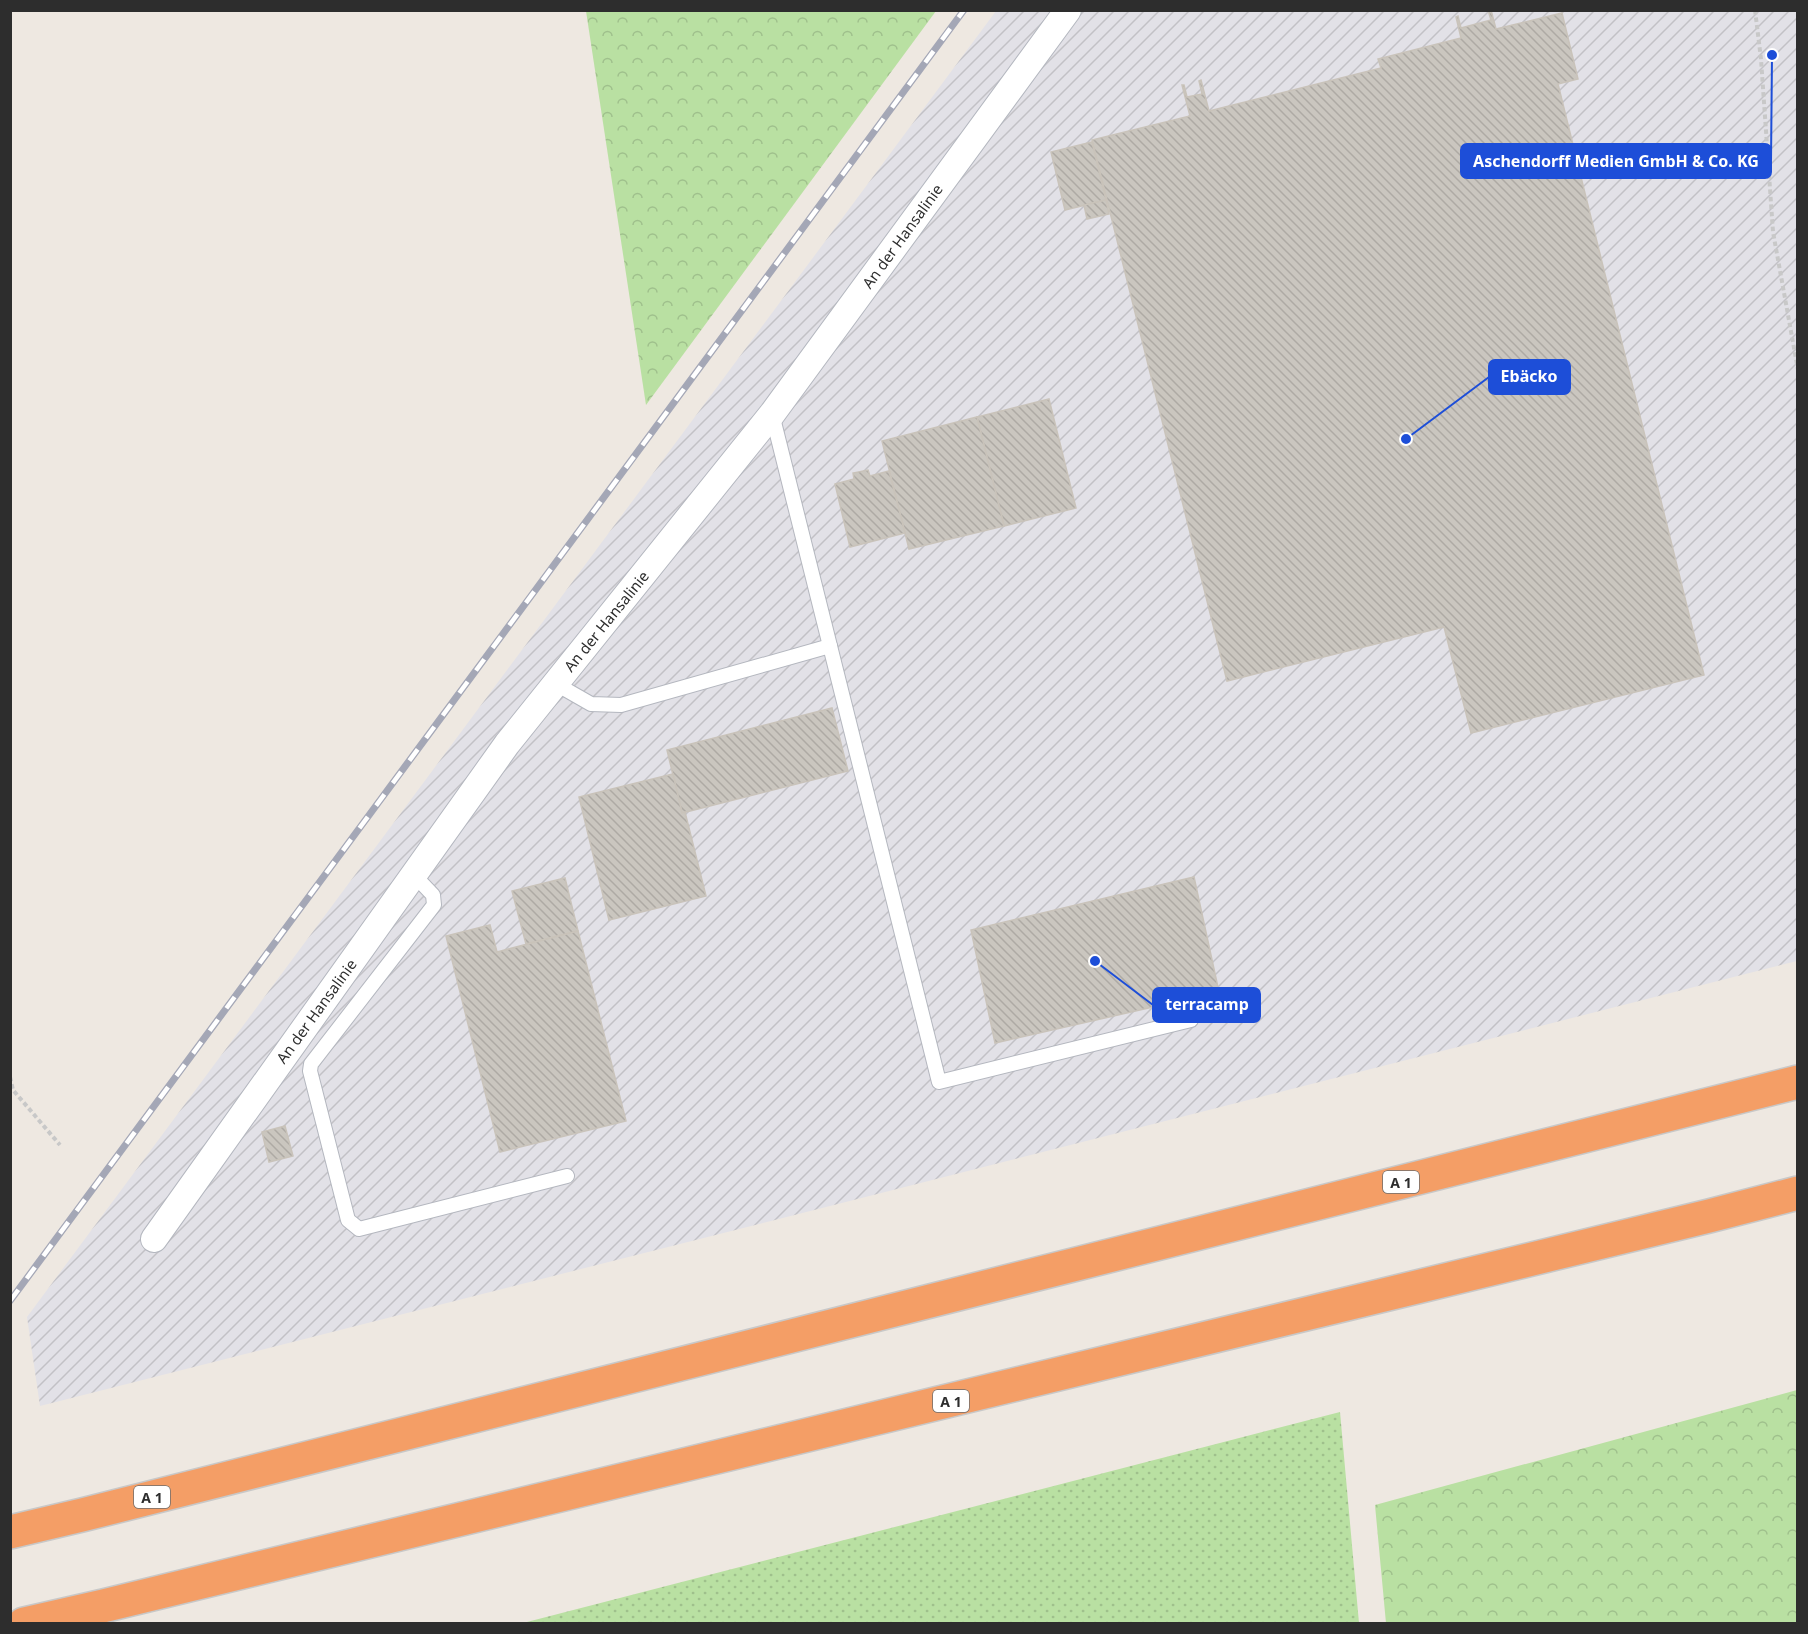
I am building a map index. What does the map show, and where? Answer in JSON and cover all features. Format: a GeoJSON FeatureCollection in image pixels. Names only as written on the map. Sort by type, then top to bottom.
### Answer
{"type":"FeatureCollection","features":[{"type":"Feature","properties":{"kind":"highway","name":"A 1"},"geometry":{"type":"LineString","coordinates":[[10,1532],[1797,1082]]}},
{"type":"Feature","properties":{"kind":"highway","name":"A 1"},"geometry":{"type":"LineString","coordinates":[[24,1623],[103,1606],[1698,1219],[1797,1193]]}},
{"type":"Feature","properties":{"kind":"street","name":"An der Hansalinie"},"geometry":{"type":"LineString","coordinates":[[154,1239],[507,744],[772,414],[1068,10]]}},
{"type":"Feature","properties":{"kind":"lane"},"geometry":{"type":"LineString","coordinates":[[772,414],[939,1082],[1191,1020]]}},
{"type":"Feature","properties":{"kind":"lane"},"geometry":{"type":"LineString","coordinates":[[555,684],[591,704],[621,705],[830,646]]}},
{"type":"Feature","properties":{"kind":"lane"},"geometry":{"type":"LineString","coordinates":[[414,875],[433,895],[434,905],[312,1064],[310,1071],[348,1220],[358,1229],[567,1176]]}},
{"type":"Feature","properties":{"kind":"path"},"geometry":{"type":"LineString","coordinates":[[1755,10],[1761,59],[1773,232],[1797,370]]}},
{"type":"Feature","properties":{"kind":"path"},"geometry":{"type":"LineString","coordinates":[[10,1077],[13,1090],[60,1145]]}},
{"type":"Feature","properties":{"kind":"shaded area"},"geometry":{"type":"Polygon","coordinates":[[[996,11],[1797,11],[1797,961],[40,1406],[27,1317],[996,11]]]}},
{"type":"Feature","properties":{"kind":"green space"},"geometry":{"type":"Polygon","coordinates":[[[586,11],[936,11],[646,405],[586,11]]]}},
{"type":"Feature","properties":{"kind":"green space"},"geometry":{"type":"Polygon","coordinates":[[[1797,1390],[1797,1623],[1386,1623],[1375,1505],[1797,1390]]]}},
{"type":"Feature","properties":{"kind":"green space"},"geometry":{"type":"Polygon","coordinates":[[[1340,1412],[1359,1623],[523,1623],[1340,1412]]]}},
{"type":"Feature","properties":{"kind":"building"},"geometry":{"type":"Polygon","coordinates":[[[1488,10],[1491,10],[1496,29],[1562,13],[1578,79],[1558,84],[1704,675],[1471,733],[1444,627],[1227,681],[1092,140],[1190,116],[1182,85],[1184,85],[1187,97],[1202,94],[1199,81],[1201,80],[1209,111],[1381,68],[1378,59],[1461,38],[1456,17],[1458,16],[1461,28],[1491,20],[1488,10]]]}},
{"type":"Feature","properties":{"kind":"building"},"geometry":{"type":"Polygon","coordinates":[[[1092,142],[1106,200],[1065,210],[1051,152],[1092,142]]]}},
{"type":"Feature","properties":{"kind":"building"},"geometry":{"type":"Polygon","coordinates":[[[1106,200],[1109,214],[1087,219],[1084,205],[1106,200]]]}},
{"type":"Feature","properties":{"kind":"building"},"geometry":{"type":"Polygon","coordinates":[[[1049,399],[1076,508],[1004,526],[977,417],[1049,399]]]}},
{"type":"Feature","properties":{"kind":"building"},"geometry":{"type":"Polygon","coordinates":[[[977,417],[1004,526],[909,549],[882,441],[977,417]]]}},
{"type":"Feature","properties":{"kind":"building"},"geometry":{"type":"Polygon","coordinates":[[[868,470],[870,476],[889,471],[905,533],[850,547],[835,484],[854,479],[853,473],[868,470]]]}},
{"type":"Feature","properties":{"kind":"building"},"geometry":{"type":"Polygon","coordinates":[[[832,708],[848,771],[682,813],[667,750],[832,708]]]}},
{"type":"Feature","properties":{"kind":"building"},"geometry":{"type":"Polygon","coordinates":[[[673,774],[706,896],[609,920],[579,797],[673,774]]]}},
{"type":"Feature","properties":{"kind":"building"},"geometry":{"type":"Polygon","coordinates":[[[1194,877],[1219,992],[995,1043],[971,930],[1194,877]]]}},
{"type":"Feature","properties":{"kind":"building"},"geometry":{"type":"Polygon","coordinates":[[[565,878],[578,931],[526,944],[512,891],[565,878]]]}},
{"type":"Feature","properties":{"kind":"building"},"geometry":{"type":"Polygon","coordinates":[[[490,925],[497,952],[578,931],[626,1121],[500,1152],[446,936],[490,925]]]}},
{"type":"Feature","properties":{"kind":"building"},"geometry":{"type":"Polygon","coordinates":[[[285,1126],[293,1156],[269,1162],[262,1132],[285,1126]]]}},
{"type":"Feature","properties":{"kind":"railway"},"geometry":{"type":"LineString","coordinates":[[10,1301],[964,10]]}},
{"type":"Feature","properties":{"kind":"place","name":"Aschendorff Medien GmbH & Co. KG"},"geometry":{"type":"Point","coordinates":[1772,55]}},
{"type":"Feature","properties":{"kind":"place","name":"Ebäcko"},"geometry":{"type":"Point","coordinates":[1406,439]}},
{"type":"Feature","properties":{"kind":"place","name":"terracamp"},"geometry":{"type":"Point","coordinates":[1095,961]}}]}
